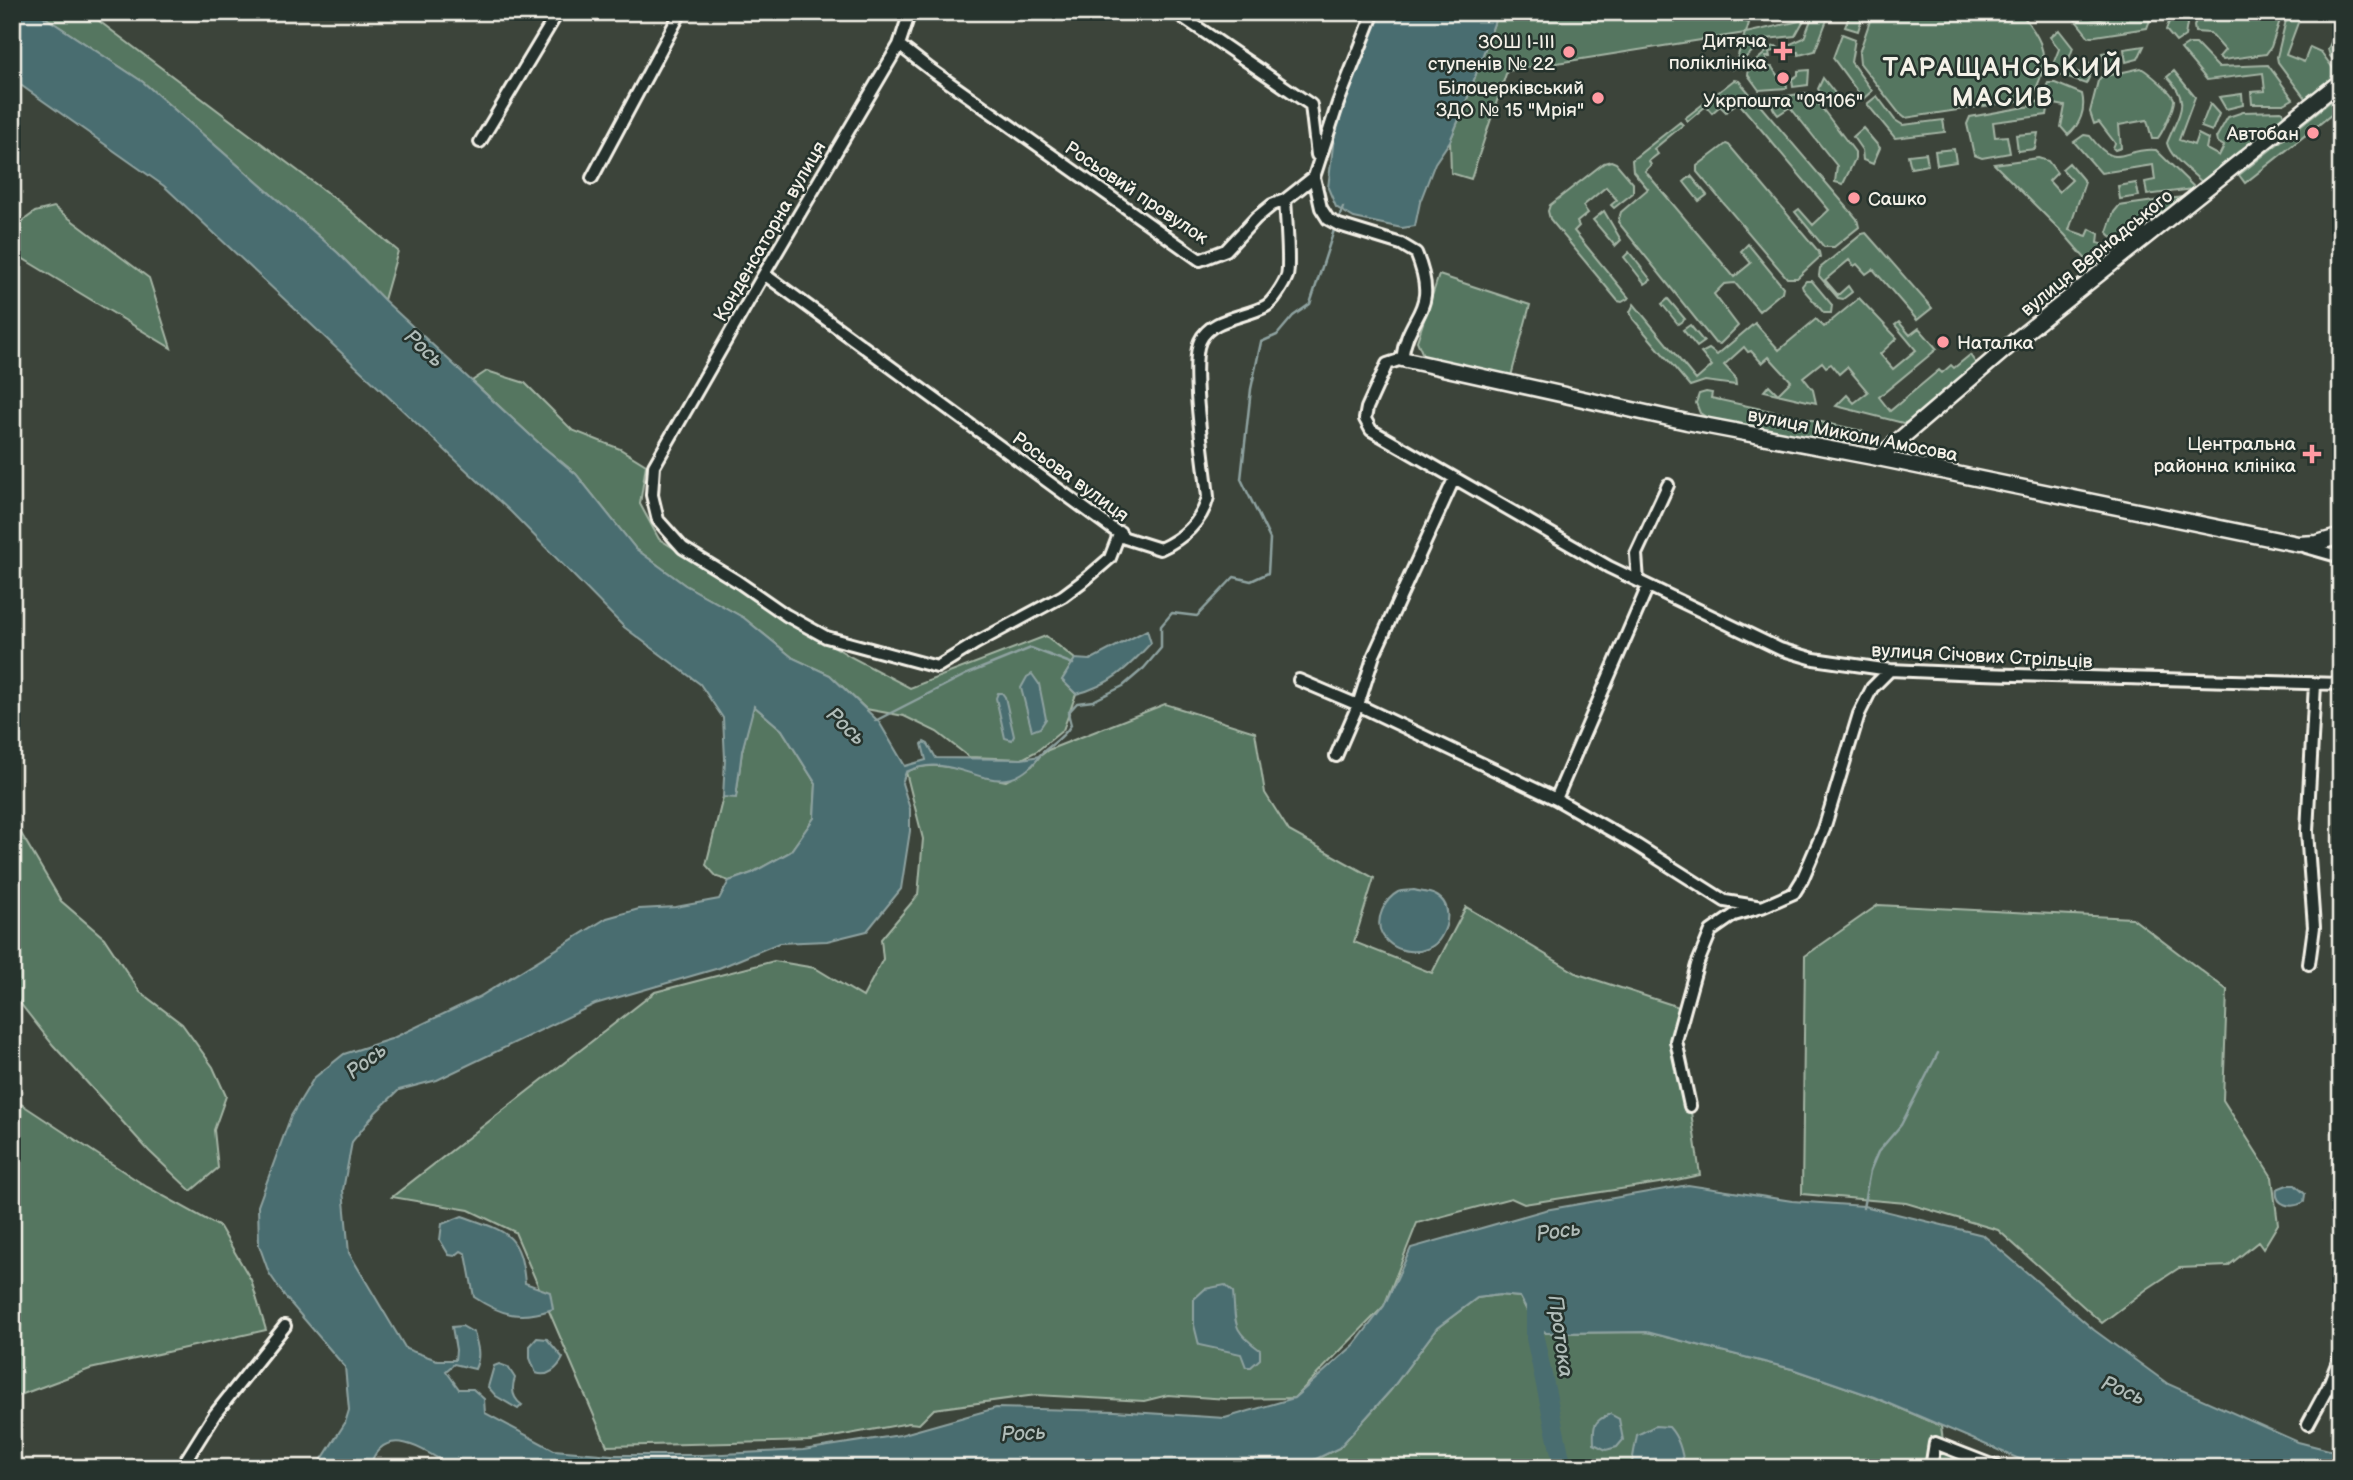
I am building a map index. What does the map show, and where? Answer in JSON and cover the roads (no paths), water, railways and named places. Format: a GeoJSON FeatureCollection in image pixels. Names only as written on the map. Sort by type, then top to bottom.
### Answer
{"type":"FeatureCollection","features":[{"type":"Feature","properties":{"kind":"street"},"geometry":{"type":"LineString","coordinates":[[480,142],[558,12]]}},
{"type":"Feature","properties":{"kind":"street"},"geometry":{"type":"LineString","coordinates":[[592,178],[681,12]]}},
{"type":"Feature","properties":{"kind":"street","name":"Конденсаторна вулиця"},"geometry":{"type":"LineString","coordinates":[[910,12],[899,45],[654,466],[652,495],[658,520],[682,548],[786,615],[826,637],[937,667],[1063,596],[1110,558],[1119,532]]}},
{"type":"Feature","properties":{"kind":"street"},"geometry":{"type":"LineString","coordinates":[[1175,12],[1311,105],[1318,161]]}},
{"type":"Feature","properties":{"kind":"street"},"geometry":{"type":"LineString","coordinates":[[1374,12],[1345,83],[1314,177],[1321,208],[1335,223],[1401,244],[1416,253],[1426,285],[1426,300],[1403,348],[1402,359]]}},
{"type":"Feature","properties":{"kind":"street","name":"Росьовий провулок"},"geometry":{"type":"LineString","coordinates":[[899,45],[1200,260],[1226,250],[1256,218],[1314,177]]}},
{"type":"Feature","properties":{"kind":"street","name":"вулиця Вернадського"},"geometry":{"type":"LineString","coordinates":[[1878,458],[2016,340],[2341,81]]}},
{"type":"Feature","properties":{"kind":"street","name":"Росьова вулиця"},"geometry":{"type":"LineString","coordinates":[[764,274],[1125,538],[1160,549],[1189,530],[1205,508],[1208,497],[1196,376],[1200,341],[1213,328],[1229,319],[1268,306],[1287,275],[1285,200]]}},
{"type":"Feature","properties":{"kind":"street","name":"вулиця Миколи Амосова"},"geometry":{"type":"LineString","coordinates":[[1402,359],[1687,422],[2298,544],[2341,556]]}},
{"type":"Feature","properties":{"kind":"street","name":"вулиця Січових Стрільців"},"geometry":{"type":"LineString","coordinates":[[1402,359],[1387,364],[1383,372],[1365,419],[1371,430],[1609,567],[1780,649],[1814,659],[1890,670],[2159,681],[2341,684]]}},
{"type":"Feature","properties":{"kind":"street"},"geometry":{"type":"LineString","coordinates":[[1336,756],[1358,705],[1374,655],[1454,479]]}},
{"type":"Feature","properties":{"kind":"street"},"geometry":{"type":"LineString","coordinates":[[1556,799],[1643,583],[1636,554],[1668,485]]}},
{"type":"Feature","properties":{"kind":"street","name":"вулиця Миколи Амосова"},"geometry":{"type":"LineString","coordinates":[[2298,544],[2318,543],[2341,536]]}},
{"type":"Feature","properties":{"kind":"street"},"geometry":{"type":"LineString","coordinates":[[1690,1106],[1676,1041],[1697,965],[1711,931],[1734,915],[1794,893],[1824,829],[1859,714],[1872,688],[1890,670]]}},
{"type":"Feature","properties":{"kind":"street"},"geometry":{"type":"LineString","coordinates":[[1299,680],[1358,705],[1556,799],[1635,844],[1725,901],[1762,906]]}},
{"type":"Feature","properties":{"kind":"street"},"geometry":{"type":"LineString","coordinates":[[2309,964],[2314,927],[2307,831],[2315,684]]}},
{"type":"Feature","properties":{"kind":"street"},"geometry":{"type":"LineString","coordinates":[[181,1468],[215,1414],[285,1326]]}},
{"type":"Feature","properties":{"kind":"street"},"geometry":{"type":"LineString","coordinates":[[2308,1424],[2328,1387],[2341,1353]]}},
{"type":"Feature","properties":{"kind":"street"},"geometry":{"type":"LineString","coordinates":[[1931,1468],[1935,1443],[1999,1468]]}},
{"type":"Feature","properties":{"kind":"water","name":"Рось"},"geometry":{"type":"Polygon","coordinates":[[[12,12],[37,12],[143,82],[338,253],[384,300],[576,474],[636,549],[685,585],[744,618],[793,658],[830,675],[879,722],[905,766],[926,760],[922,744],[924,742],[936,758],[1022,759],[1040,756],[1024,772],[1009,779],[993,779],[943,766],[925,766],[906,772],[902,783],[910,809],[910,831],[901,889],[867,931],[827,941],[779,943],[719,968],[595,1004],[437,1080],[399,1090],[376,1112],[352,1142],[343,1190],[349,1253],[406,1349],[437,1360],[455,1360],[452,1327],[462,1326],[474,1333],[478,1347],[475,1369],[454,1364],[446,1371],[459,1389],[473,1389],[484,1399],[485,1413],[554,1450],[612,1455],[703,1455],[803,1450],[900,1435],[996,1408],[1115,1411],[1225,1418],[1294,1398],[1354,1345],[1384,1306],[1411,1248],[1545,1210],[1688,1185],[1792,1201],[1864,1206],[1983,1235],[2094,1330],[2168,1384],[2298,1442],[2341,1453],[2341,1468],[2071,1468],[2031,1464],[1874,1397],[1796,1370],[1647,1332],[1546,1333],[1532,1319],[1520,1297],[1499,1295],[1477,1298],[1437,1328],[1390,1391],[1339,1448],[1297,1468],[454,1468],[419,1448],[395,1442],[385,1445],[376,1453],[369,1468],[333,1468],[319,1464],[345,1423],[349,1410],[345,1367],[286,1298],[269,1273],[259,1245],[258,1206],[291,1116],[314,1078],[344,1054],[391,1039],[479,997],[607,918],[639,909],[676,907],[719,899],[729,881],[752,873],[790,852],[814,818],[816,784],[782,730],[754,706],[742,751],[736,798],[723,797],[723,718],[700,684],[624,627],[511,512],[164,186],[12,79],[12,12]]]}},
{"type":"Feature","properties":{"kind":"water"},"geometry":{"type":"Polygon","coordinates":[[[1378,12],[1498,12],[1450,141],[1435,163],[1420,202],[1415,226],[1402,228],[1354,218],[1336,207],[1328,188],[1338,103],[1378,12]]]}},
{"type":"Feature","properties":{"kind":"water"},"geometry":{"type":"Polygon","coordinates":[[[1147,630],[1151,643],[1126,668],[1108,681],[1076,694],[1062,680],[1075,659],[1090,660],[1147,630]]]}},
{"type":"Feature","properties":{"kind":"water"},"geometry":{"type":"Polygon","coordinates":[[[1032,674],[1039,684],[1046,719],[1040,728],[1032,731],[1021,688],[1032,674]]]}},
{"type":"Feature","properties":{"kind":"water"},"geometry":{"type":"Polygon","coordinates":[[[998,693],[1005,697],[1014,736],[1012,740],[1005,738],[996,698],[998,693]]]}},
{"type":"Feature","properties":{"kind":"water"},"geometry":{"type":"Polygon","coordinates":[[[1414,890],[1433,894],[1440,899],[1447,914],[1441,937],[1435,944],[1420,951],[1402,950],[1394,946],[1382,934],[1379,923],[1382,910],[1393,895],[1400,891],[1414,890]]]}},
{"type":"Feature","properties":{"kind":"water"},"geometry":{"type":"Polygon","coordinates":[[[2295,1185],[2305,1194],[2304,1202],[2289,1205],[2278,1199],[2277,1189],[2295,1185]]]}},
{"type":"Feature","properties":{"kind":"water"},"geometry":{"type":"Polygon","coordinates":[[[462,1216],[508,1236],[519,1253],[525,1283],[550,1292],[553,1309],[531,1314],[512,1314],[474,1297],[466,1254],[461,1251],[455,1256],[449,1255],[440,1240],[442,1224],[462,1216]]]}},
{"type":"Feature","properties":{"kind":"water"},"geometry":{"type":"Polygon","coordinates":[[[1225,1285],[1233,1292],[1235,1319],[1240,1331],[1260,1350],[1260,1359],[1251,1367],[1246,1367],[1241,1354],[1199,1345],[1194,1325],[1194,1299],[1205,1289],[1225,1285]]]}},
{"type":"Feature","properties":{"kind":"water"},"geometry":{"type":"Polygon","coordinates":[[[537,1338],[547,1339],[563,1358],[555,1368],[545,1374],[536,1373],[530,1358],[530,1346],[537,1338]]]}},
{"type":"Feature","properties":{"kind":"water"},"geometry":{"type":"Polygon","coordinates":[[[499,1364],[508,1367],[515,1378],[513,1393],[522,1405],[518,1409],[496,1396],[488,1387],[494,1366],[499,1364]]]}},
{"type":"Feature","properties":{"kind":"water"},"geometry":{"type":"Polygon","coordinates":[[[1610,1414],[1619,1419],[1623,1440],[1617,1447],[1606,1450],[1594,1444],[1594,1428],[1600,1419],[1610,1414]]]}},
{"type":"Feature","properties":{"kind":"water"},"geometry":{"type":"Polygon","coordinates":[[[1655,1426],[1669,1427],[1672,1431],[1680,1446],[1684,1468],[1631,1468],[1637,1435],[1655,1426]]]}},
{"type":"Feature","properties":{"kind":"waterway"},"geometry":{"type":"LineString","coordinates":[[1338,221],[1343,207]]}},
{"type":"Feature","properties":{"kind":"waterway"},"geometry":{"type":"LineString","coordinates":[[1038,757],[1060,739],[1071,725],[1068,713],[1077,703],[1093,701],[1123,686],[1144,668],[1161,648],[1161,626],[1172,613],[1197,616],[1234,577],[1251,581],[1268,573],[1270,539],[1241,479],[1251,389],[1261,342],[1277,335],[1293,316],[1310,304],[1335,227]]}},
{"type":"Feature","properties":{"kind":"waterway"},"geometry":{"type":"LineString","coordinates":[[875,721],[967,674],[1031,648],[1073,664]]}},
{"type":"Feature","properties":{"kind":"waterway"},"geometry":{"type":"LineString","coordinates":[[1863,1208],[1870,1171],[1878,1152],[1901,1125],[1938,1053]]}},
{"type":"Feature","properties":{"kind":"waterway","name":"Протока"},"geometry":{"type":"LineString","coordinates":[[1535,1299],[1535,1338],[1563,1468]]}},
{"type":"Feature","properties":{"kind":"place","name":"Дитяча поліклініка"},"geometry":{"type":"Point","coordinates":[1783,51]}},
{"type":"Feature","properties":{"kind":"place","name":"ЗОШ І-ІІІ ступенів № 22"},"geometry":{"type":"Point","coordinates":[1569,52]}},
{"type":"Feature","properties":{"kind":"place","name":"Укрпошта \"09106\""},"geometry":{"type":"Point","coordinates":[1783,78]}},
{"type":"Feature","properties":{"kind":"place","name":"Білоцерківський ЗДО № 15 \"Мрія\""},"geometry":{"type":"Point","coordinates":[1598,98]}},
{"type":"Feature","properties":{"kind":"place","name":"Автобан"},"geometry":{"type":"Point","coordinates":[2313,133]}},
{"type":"Feature","properties":{"kind":"place","name":"Сашко"},"geometry":{"type":"Point","coordinates":[1854,198]}},
{"type":"Feature","properties":{"kind":"place","name":"Наталка"},"geometry":{"type":"Point","coordinates":[1943,342]}},
{"type":"Feature","properties":{"kind":"place","name":"Центральна районна клініка"},"geometry":{"type":"Point","coordinates":[2312,454]}},
{"type":"Feature","properties":{"kind":"district","name":"ТАРАЩАНСЬКИЙ МАСИВ"},"geometry":{"type":"Point","coordinates":[2003,82]}}]}
